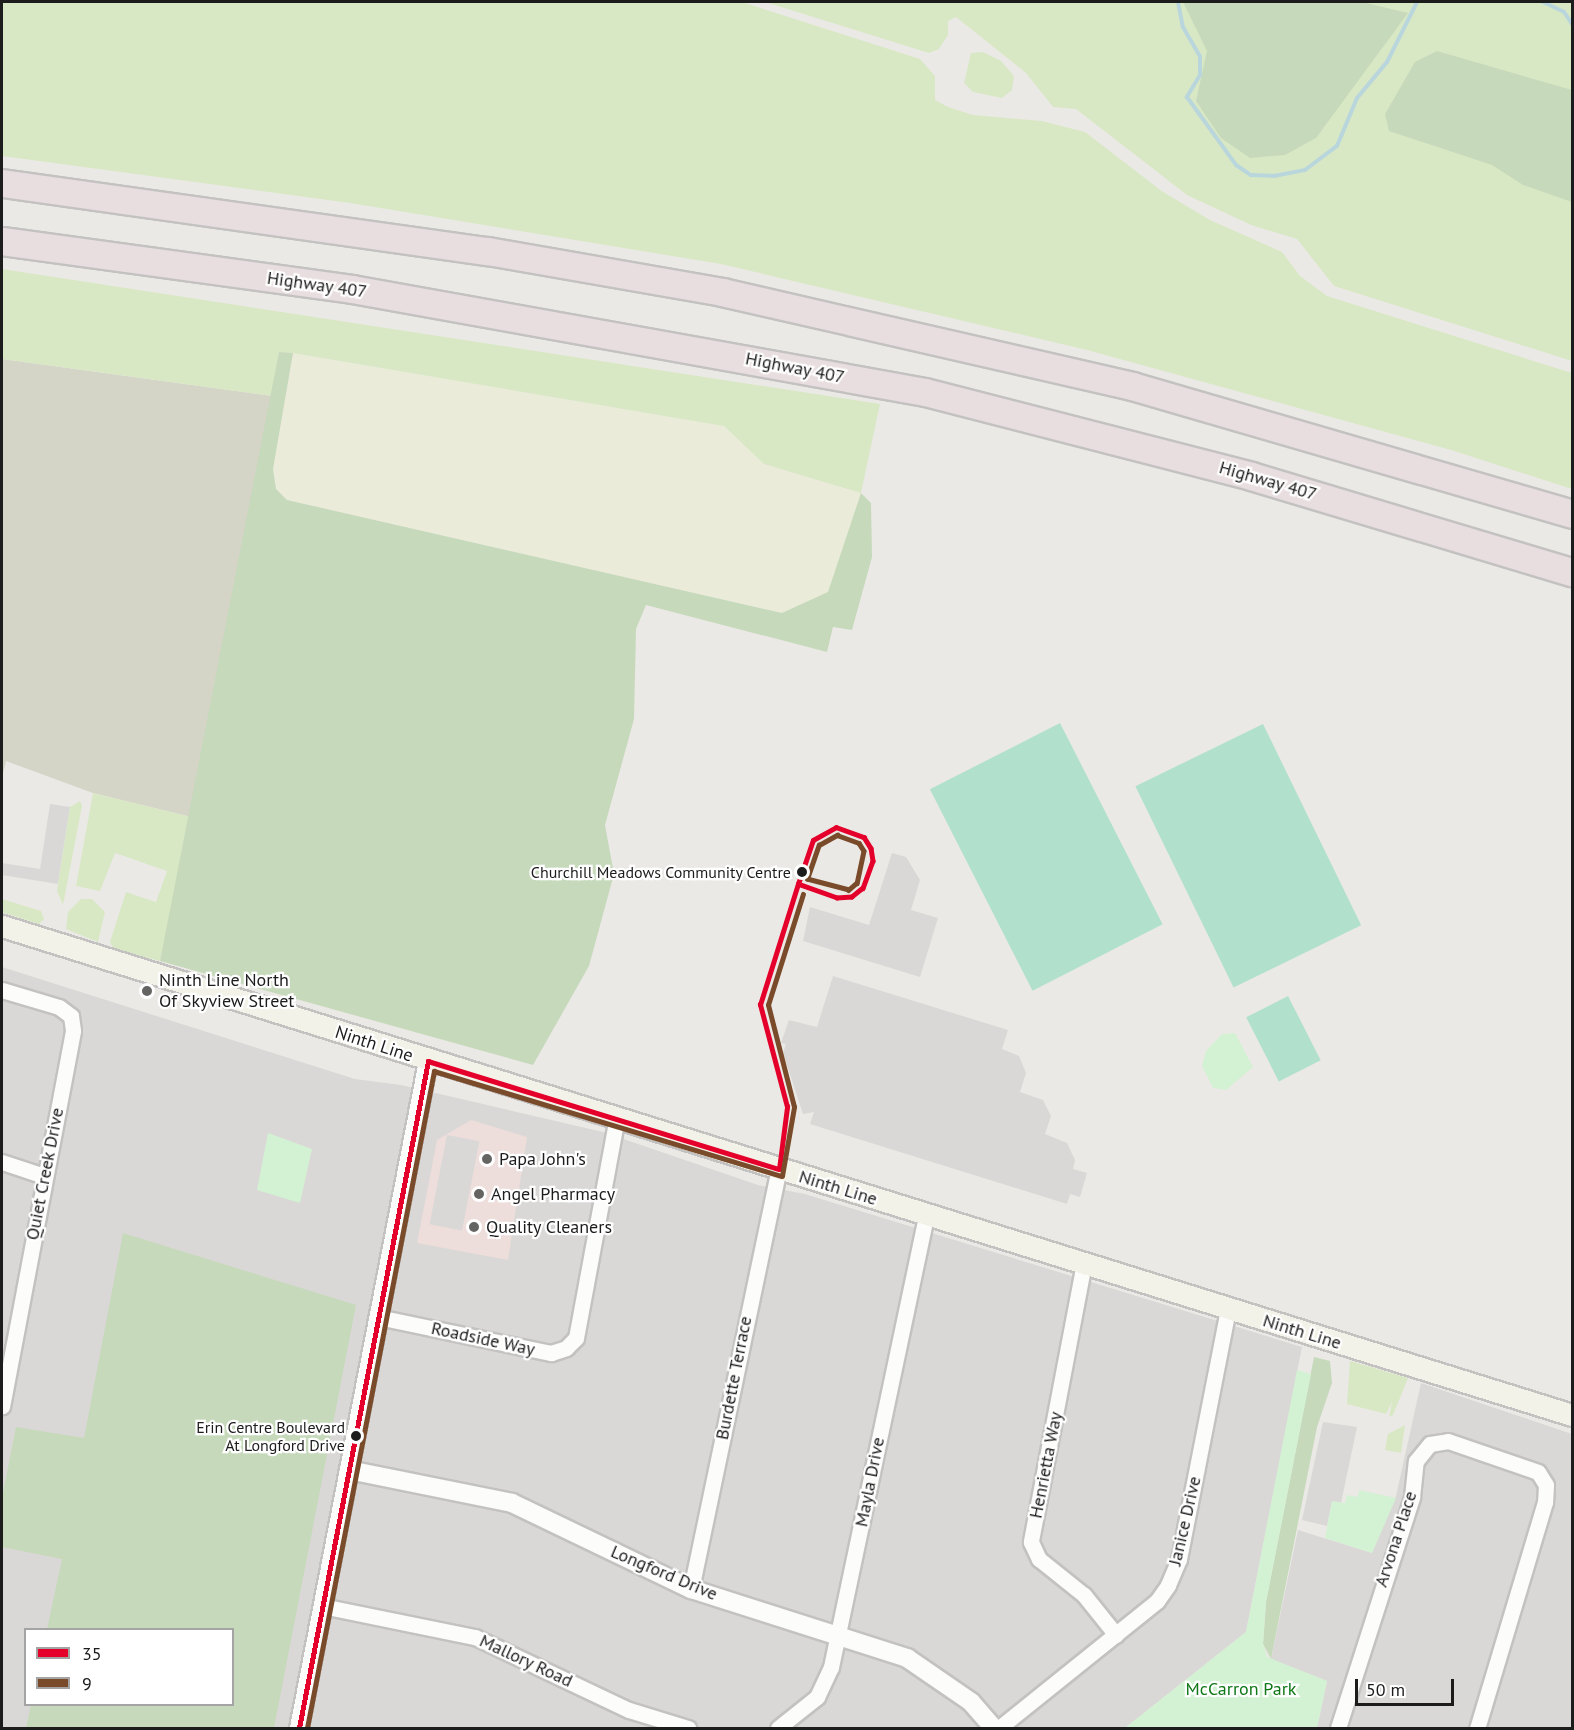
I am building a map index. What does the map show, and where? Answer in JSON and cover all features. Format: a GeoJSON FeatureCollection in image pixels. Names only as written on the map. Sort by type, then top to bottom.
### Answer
{"type":"FeatureCollection","features":[{"type":"Feature","properties":{"kind":"highway"},"geometry":{"type":"LineString","coordinates":[[2,183],[371,233],[722,292],[1132,386],[1572,514]]}},
{"type":"Feature","properties":{"kind":"highway","name":"Highway 407"},"geometry":{"type":"LineString","coordinates":[[2,241],[352,289],[925,392],[1251,476],[1572,572]]}},
{"type":"Feature","properties":{"kind":"main road","name":"Ninth Line"},"geometry":{"type":"LineString","coordinates":[[2,926],[428,1061],[617,1117],[1228,1310],[1572,1415]]}},
{"type":"Feature","properties":{"kind":"street","name":"Quiet Creek Drive"},"geometry":{"type":"LineString","coordinates":[[2,990],[59,1007],[71,1016],[73,1031],[44,1176],[8,1332],[2,1406]]}},
{"type":"Feature","properties":{"kind":"street"},"geometry":{"type":"LineString","coordinates":[[298,1728],[428,1061]]}},
{"type":"Feature","properties":{"kind":"street","name":"Roadside Way"},"geometry":{"type":"LineString","coordinates":[[378,1317],[551,1353],[566,1348],[576,1338],[617,1117]]}},
{"type":"Feature","properties":{"kind":"street"},"geometry":{"type":"LineString","coordinates":[[2,1162],[44,1176]]}},
{"type":"Feature","properties":{"kind":"street","name":"Burdette Terrace"},"geometry":{"type":"LineString","coordinates":[[691,1589],[779,1169]]}},
{"type":"Feature","properties":{"kind":"street","name":"Mayla Drive"},"geometry":{"type":"LineString","coordinates":[[778,1728],[817,1697],[839,1633],[926,1215]]}},
{"type":"Feature","properties":{"kind":"street","name":"Henrietta Way"},"geometry":{"type":"LineString","coordinates":[[1084,1263],[1031,1542],[1039,1559],[1084,1595],[1116,1635]]}},
{"type":"Feature","properties":{"kind":"street","name":"Janice Drive"},"geometry":{"type":"LineString","coordinates":[[999,1728],[1157,1601],[1179,1559],[1228,1310]]}},
{"type":"Feature","properties":{"kind":"street","name":"Arvona Place"},"geometry":{"type":"LineString","coordinates":[[1338,1728],[1412,1497],[1416,1461],[1430,1444],[1448,1441],[1538,1472],[1546,1485],[1545,1502],[1477,1728]]}},
{"type":"Feature","properties":{"kind":"street","name":"Longford Drive"},"geometry":{"type":"LineString","coordinates":[[348,1470],[512,1503],[691,1589],[839,1633],[936,1674],[971,1702],[993,1728]]}},
{"type":"Feature","properties":{"kind":"street","name":"Mallory Road"},"geometry":{"type":"LineString","coordinates":[[322,1606],[475,1636],[629,1710],[688,1728]]}},
{"type":"Feature","properties":{"kind":"shaded area"},"geometry":{"type":"Polygon","coordinates":[[[2,359],[272,396],[191,817],[93,793],[6,761],[2,778],[2,359]]]}},
{"type":"Feature","properties":{"kind":"shaded area"},"geometry":{"type":"Polygon","coordinates":[[[50,804],[70,807],[58,884],[2,875],[2,863],[40,869],[50,804]]]}},
{"type":"Feature","properties":{"kind":"shaded area"},"geometry":{"type":"Polygon","coordinates":[[[892,853],[906,857],[920,880],[911,910],[938,918],[920,977],[803,941],[810,907],[869,925],[892,853]]]}},
{"type":"Feature","properties":{"kind":"shaded area"},"geometry":{"type":"Polygon","coordinates":[[[2,967],[355,1079],[401,1085],[603,1132],[758,1185],[805,1194],[1302,1347],[1246,1632],[1125,1728],[2,1728],[2,967]]]}},
{"type":"Feature","properties":{"kind":"shaded area"},"geometry":{"type":"Polygon","coordinates":[[[833,976],[1008,1030],[1002,1049],[1019,1056],[1026,1073],[1020,1092],[1043,1100],[1051,1116],[1045,1134],[1067,1143],[1075,1160],[1073,1169],[1087,1173],[1080,1197],[1070,1194],[1067,1204],[810,1124],[814,1112],[803,1114],[783,1053],[786,1044],[781,1043],[789,1020],[817,1027],[833,976]]]}},
{"type":"Feature","properties":{"kind":"shaded area"},"geometry":{"type":"Polygon","coordinates":[[[471,1120],[527,1137],[508,1260],[417,1243],[437,1140],[471,1120]]]}},
{"type":"Feature","properties":{"kind":"shaded area"},"geometry":{"type":"Polygon","coordinates":[[[447,1135],[479,1141],[462,1231],[430,1224],[447,1135]]]}},
{"type":"Feature","properties":{"kind":"shaded area"},"geometry":{"type":"Polygon","coordinates":[[[1421,1383],[1572,1434],[1572,1728],[1317,1728],[1327,1681],[1271,1659],[1298,1530],[1372,1553],[1396,1496],[1421,1383]]]}},
{"type":"Feature","properties":{"kind":"shaded area"},"geometry":{"type":"Polygon","coordinates":[[[1323,1422],[1357,1427],[1341,1503],[1332,1501],[1327,1526],[1302,1520],[1323,1422]]]}},
{"type":"Feature","properties":{"kind":"green space"},"geometry":{"type":"Polygon","coordinates":[[[2,2],[742,2],[920,59],[935,76],[935,100],[948,107],[973,115],[1042,121],[1085,132],[1163,192],[1210,220],[1282,252],[1300,276],[1327,296],[1572,373],[1572,489],[1451,450],[1087,350],[721,264],[350,203],[2,156],[2,2]]]}},
{"type":"Feature","properties":{"kind":"green space"},"geometry":{"type":"Polygon","coordinates":[[[765,2],[1572,2],[1572,361],[1334,286],[1297,239],[1251,225],[1187,195],[1076,109],[1053,107],[1026,73],[956,17],[948,21],[948,35],[939,49],[929,53],[765,2]]]}},
{"type":"Feature","properties":{"kind":"green space"},"geometry":{"type":"Polygon","coordinates":[[[1183,2],[1362,2],[1408,13],[1316,138],[1285,155],[1250,158],[1221,138],[1196,101],[1207,51],[1183,2]]]}},
{"type":"Feature","properties":{"kind":"green space"},"geometry":{"type":"Polygon","coordinates":[[[1437,51],[1572,90],[1572,202],[1523,185],[1492,165],[1389,131],[1385,114],[1415,62],[1437,51]]]}},
{"type":"Feature","properties":{"kind":"green space"},"geometry":{"type":"Polygon","coordinates":[[[983,52],[1001,61],[1014,76],[1012,90],[1002,98],[973,92],[964,83],[971,53],[983,52]]]}},
{"type":"Feature","properties":{"kind":"green space"},"geometry":{"type":"Polygon","coordinates":[[[2,269],[880,404],[861,493],[764,464],[724,426],[293,353],[279,352],[272,396],[2,359],[2,269]]]}},
{"type":"Feature","properties":{"kind":"green space"},"geometry":{"type":"Polygon","coordinates":[[[279,352],[293,353],[273,469],[276,489],[287,500],[782,613],[828,592],[861,493],[871,503],[872,557],[852,630],[833,627],[827,652],[646,605],[636,629],[634,719],[605,825],[614,874],[589,966],[533,1065],[160,961],[279,352]]]}},
{"type":"Feature","properties":{"kind":"green space"},"geometry":{"type":"Polygon","coordinates":[[[293,353],[724,426],[764,464],[861,493],[828,593],[782,613],[287,500],[276,489],[273,469],[293,353]]]}},
{"type":"Feature","properties":{"kind":"green space"},"geometry":{"type":"Polygon","coordinates":[[[1060,723],[1163,924],[1033,991],[930,789],[1060,723]]]}},
{"type":"Feature","properties":{"kind":"green space"},"geometry":{"type":"Polygon","coordinates":[[[1263,724],[1361,925],[1234,988],[1135,786],[1263,724]]]}},
{"type":"Feature","properties":{"kind":"green space"},"geometry":{"type":"Polygon","coordinates":[[[93,793],[191,817],[160,961],[114,949],[110,942],[126,892],[156,902],[167,871],[115,853],[100,891],[76,886],[93,793]]]}},
{"type":"Feature","properties":{"kind":"green space"},"geometry":{"type":"Polygon","coordinates":[[[80,801],[82,806],[63,905],[57,891],[70,807],[80,801]]]}},
{"type":"Feature","properties":{"kind":"green space"},"geometry":{"type":"Polygon","coordinates":[[[2,899],[41,911],[44,919],[39,924],[2,912],[2,899]]]}},
{"type":"Feature","properties":{"kind":"green space"},"geometry":{"type":"Polygon","coordinates":[[[81,899],[92,899],[105,912],[98,942],[66,929],[68,912],[81,899]]]}},
{"type":"Feature","properties":{"kind":"green space"},"geometry":{"type":"Polygon","coordinates":[[[1288,996],[1321,1060],[1279,1081],[1246,1017],[1288,996]]]}},
{"type":"Feature","properties":{"kind":"green space"},"geometry":{"type":"Polygon","coordinates":[[[1235,1033],[1253,1067],[1226,1090],[1213,1088],[1202,1066],[1206,1051],[1222,1034],[1235,1033]]]}},
{"type":"Feature","properties":{"kind":"green space"},"geometry":{"type":"Polygon","coordinates":[[[268,1133],[312,1149],[300,1203],[257,1190],[268,1133]]]}},
{"type":"Feature","properties":{"kind":"green space"},"geometry":{"type":"Polygon","coordinates":[[[123,1233],[356,1305],[274,1728],[26,1728],[31,1706],[234,1706],[234,1628],[47,1628],[62,1559],[2,1547],[2,1498],[16,1427],[84,1438],[123,1233]]]}},
{"type":"Feature","properties":{"kind":"green space"},"geometry":{"type":"Polygon","coordinates":[[[1314,1357],[1330,1361],[1332,1383],[1317,1427],[1271,1659],[1263,1644],[1266,1602],[1314,1357]]]}},
{"type":"Feature","properties":{"kind":"green space"},"geometry":{"type":"Polygon","coordinates":[[[1350,1361],[1408,1378],[1393,1415],[1389,1417],[1392,1402],[1386,1414],[1347,1404],[1350,1361]]]}},
{"type":"Feature","properties":{"kind":"green space","name":"McCarron Park"},"geometry":{"type":"Polygon","coordinates":[[[1297,1370],[1311,1374],[1266,1602],[1263,1644],[1267,1657],[1327,1681],[1317,1728],[1125,1728],[1246,1632],[1297,1370]]]}},
{"type":"Feature","properties":{"kind":"green space"},"geometry":{"type":"Polygon","coordinates":[[[1405,1425],[1401,1453],[1385,1450],[1388,1434],[1405,1425]]]}},
{"type":"Feature","properties":{"kind":"green space"},"geometry":{"type":"Polygon","coordinates":[[[1359,1490],[1396,1498],[1372,1553],[1325,1538],[1332,1501],[1345,1503],[1347,1495],[1358,1497],[1359,1490]]]}},
{"type":"Feature","properties":{"kind":"waterway"},"geometry":{"type":"LineString","coordinates":[[1178,2],[1183,27],[1200,57],[1200,75],[1187,97],[1236,165],[1251,175],[1274,176],[1305,170],[1337,146],[1357,98],[1387,62],[1417,2]]}},
{"type":"Feature","properties":{"kind":"waterway"},"geometry":{"type":"LineString","coordinates":[[1543,2],[1564,12],[1572,24]]}},
{"type":"Feature","properties":{"kind":"transit line","name":"35"},"geometry":{"type":"LineString","coordinates":[[836,827],[864,837],[871,848],[873,861],[863,888],[852,897],[837,898],[798,884],[813,840],[836,827]]}},
{"type":"Feature","properties":{"kind":"transit line","name":"9"},"geometry":{"type":"LineString","coordinates":[[837,835],[859,843],[864,851],[857,883],[849,890],[807,879],[819,845],[837,835]]}},
{"type":"Feature","properties":{"kind":"transit line","name":"35"},"geometry":{"type":"LineString","coordinates":[[299,1728],[428,1061],[779,1169],[787,1107],[760,1005],[798,884]]}},
{"type":"Feature","properties":{"kind":"transit line","name":"9"},"geometry":{"type":"LineString","coordinates":[[307,1728],[434,1071],[782,1176],[794,1107],[768,1005],[803,894]]}},
{"type":"Feature","properties":{"kind":"place","name":"Churchill Meadows Community Centre"},"geometry":{"type":"Point","coordinates":[802,872]}},
{"type":"Feature","properties":{"kind":"place","name":"Ninth Line North Of Skyview Street"},"geometry":{"type":"Point","coordinates":[147,991]}},
{"type":"Feature","properties":{"kind":"place","name":"Papa John's"},"geometry":{"type":"Point","coordinates":[487,1159]}},
{"type":"Feature","properties":{"kind":"place","name":"Angel Pharmacy"},"geometry":{"type":"Point","coordinates":[479,1194]}},
{"type":"Feature","properties":{"kind":"place","name":"Quality Cleaners"},"geometry":{"type":"Point","coordinates":[474,1227]}},
{"type":"Feature","properties":{"kind":"place","name":"Erin Centre Boulevard At Longford Drive"},"geometry":{"type":"Point","coordinates":[356,1436]}}]}
